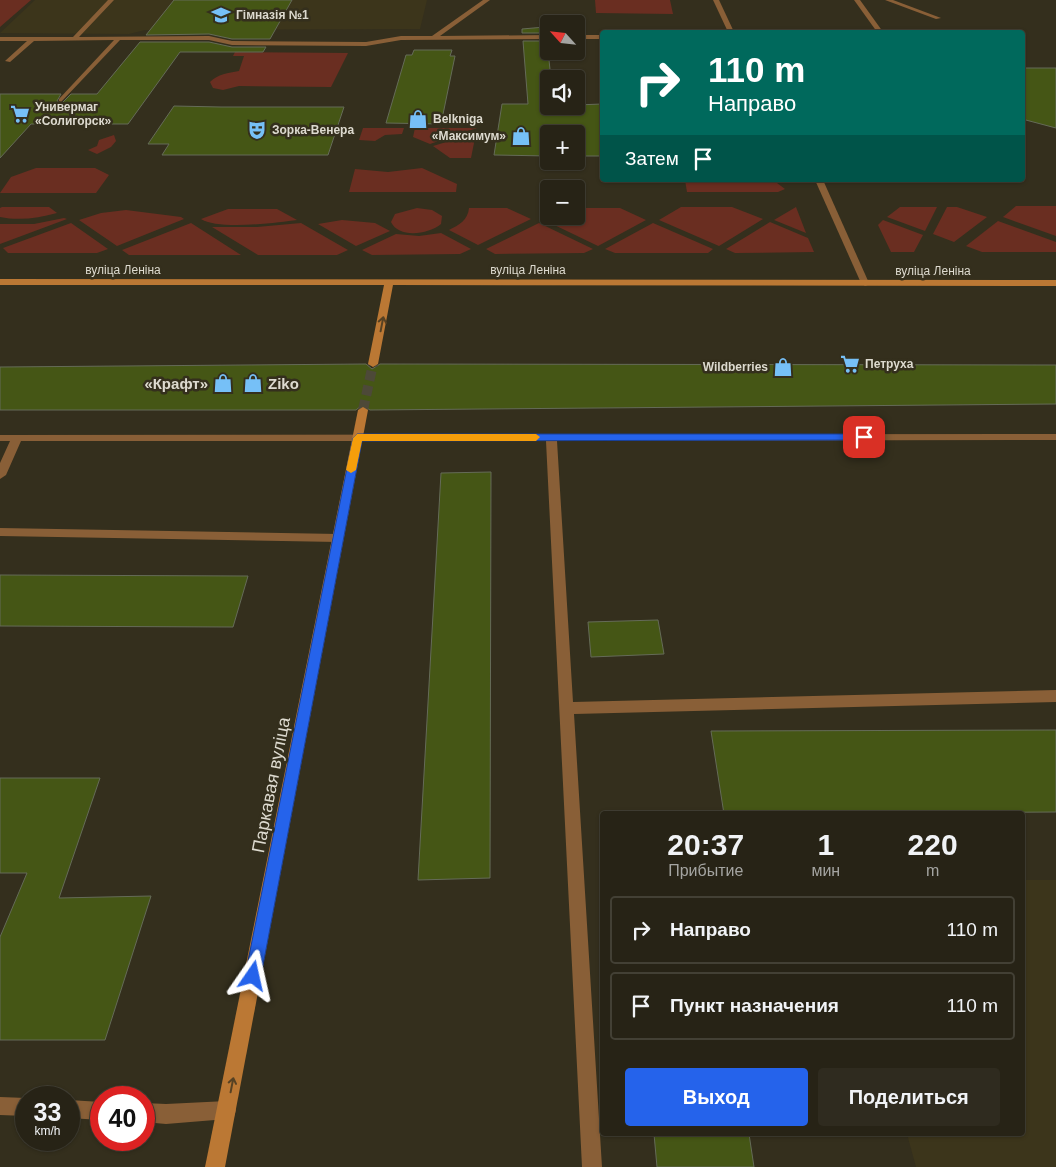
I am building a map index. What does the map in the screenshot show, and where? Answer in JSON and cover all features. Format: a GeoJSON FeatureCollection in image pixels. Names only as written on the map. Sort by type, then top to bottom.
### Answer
{"type":"FeatureCollection","features":[{"type":"Feature","properties":{"kind":"main road","name":"вуліца Леніна"},"geometry":{"type":"LineString","coordinates":[[0,282],[1056,283]]}},
{"type":"Feature","properties":{"kind":"main road"},"geometry":{"type":"LineString","coordinates":[[373,364],[389,283]]}},
{"type":"Feature","properties":{"kind":"main road","name":"Паркавая вуліца"},"geometry":{"type":"LineString","coordinates":[[216,1167],[362,410]]}},
{"type":"Feature","properties":{"kind":"lane"},"geometry":{"type":"LineString","coordinates":[[74,39],[110,0]]}},
{"type":"Feature","properties":{"kind":"lane"},"geometry":{"type":"LineString","coordinates":[[433,38],[487,0]]}},
{"type":"Feature","properties":{"kind":"lane"},"geometry":{"type":"LineString","coordinates":[[716,0],[730,30]]}},
{"type":"Feature","properties":{"kind":"lane"},"geometry":{"type":"LineString","coordinates":[[857,0],[879,30]]}},
{"type":"Feature","properties":{"kind":"lane"},"geometry":{"type":"LineString","coordinates":[[888,0],[938,18]]}},
{"type":"Feature","properties":{"kind":"lane"},"geometry":{"type":"LineString","coordinates":[[585,37],[600,37]]}},
{"type":"Feature","properties":{"kind":"lane"},"geometry":{"type":"LineString","coordinates":[[61,100],[118,38]]}},
{"type":"Feature","properties":{"kind":"lane"},"geometry":{"type":"LineString","coordinates":[[0,39],[209,38],[232,43],[366,44],[401,38],[540,38]]}},
{"type":"Feature","properties":{"kind":"lane"},"geometry":{"type":"LineString","coordinates":[[8,61],[32,39]]}},
{"type":"Feature","properties":{"kind":"lane"},"geometry":{"type":"LineString","coordinates":[[820,182],[865,283]]}},
{"type":"Feature","properties":{"kind":"lane"},"geometry":{"type":"LineString","coordinates":[[0,438],[1056,436]]}},
{"type":"Feature","properties":{"kind":"lane"},"geometry":{"type":"LineString","coordinates":[[551,437],[592,1167]]}},
{"type":"Feature","properties":{"kind":"lane"},"geometry":{"type":"LineString","coordinates":[[0,475],[17,438]]}},
{"type":"Feature","properties":{"kind":"lane"},"geometry":{"type":"LineString","coordinates":[[0,532],[338,538]]}},
{"type":"Feature","properties":{"kind":"lane"},"geometry":{"type":"LineString","coordinates":[[567,708],[1056,696]]}},
{"type":"Feature","properties":{"kind":"lane"},"geometry":{"type":"LineString","coordinates":[[0,1106],[15,1107]]}},
{"type":"Feature","properties":{"kind":"lane"},"geometry":{"type":"LineString","coordinates":[[155,1114],[227,1110]]}},
{"type":"Feature","properties":{"kind":"shaded area"},"geometry":{"type":"Polygon","coordinates":[[[0,0],[31,0],[0,27],[0,0]]]}},
{"type":"Feature","properties":{"kind":"shaded area","name":"Гімназія №1"},"geometry":{"type":"Polygon","coordinates":[[[35,0],[427,0],[420,29],[145,30],[129,34],[0,33],[35,0]]]}},
{"type":"Feature","properties":{"kind":"shaded area"},"geometry":{"type":"Polygon","coordinates":[[[595,0],[670,0],[673,14],[596,13],[595,0]]]}},
{"type":"Feature","properties":{"kind":"shaded area"},"geometry":{"type":"Polygon","coordinates":[[[235,52],[348,53],[331,87],[239,86],[223,90],[213,88],[210,82],[216,77],[239,71],[244,56],[233,56],[235,52]]]}},
{"type":"Feature","properties":{"kind":"shaded area"},"geometry":{"type":"Polygon","coordinates":[[[363,128],[404,128],[402,134],[385,135],[375,141],[359,140],[363,128]]]}},
{"type":"Feature","properties":{"kind":"shaded area"},"geometry":{"type":"Polygon","coordinates":[[[415,128],[477,128],[430,144],[413,137],[415,128]]]}},
{"type":"Feature","properties":{"kind":"shaded area"},"geometry":{"type":"Polygon","coordinates":[[[476,133],[471,158],[450,158],[433,146],[476,133]]]}},
{"type":"Feature","properties":{"kind":"shaded area"},"geometry":{"type":"Polygon","coordinates":[[[114,135],[116,141],[111,147],[97,154],[88,150],[97,146],[99,140],[114,135]]]}},
{"type":"Feature","properties":{"kind":"shaded area"},"geometry":{"type":"Polygon","coordinates":[[[36,168],[95,168],[109,175],[96,193],[0,193],[11,177],[36,168]]]}},
{"type":"Feature","properties":{"kind":"shaded area"},"geometry":{"type":"Polygon","coordinates":[[[422,168],[457,184],[456,192],[349,192],[355,169],[388,172],[422,168]]]}},
{"type":"Feature","properties":{"kind":"shaded area"},"geometry":{"type":"Polygon","coordinates":[[[685,182],[776,182],[785,189],[778,192],[687,192],[685,182]]]}},
{"type":"Feature","properties":{"kind":"shaded area"},"geometry":{"type":"Polygon","coordinates":[[[1016,206],[1056,206],[1056,236],[1003,217],[1016,206]]]}},
{"type":"Feature","properties":{"kind":"shaded area"},"geometry":{"type":"Polygon","coordinates":[[[49,207],[57,213],[14,219],[0,217],[0,208],[49,207]]]}},
{"type":"Feature","properties":{"kind":"shaded area"},"geometry":{"type":"Polygon","coordinates":[[[681,207],[732,207],[763,219],[719,246],[659,220],[681,207]]]}},
{"type":"Feature","properties":{"kind":"shaded area"},"geometry":{"type":"Polygon","coordinates":[[[796,207],[806,233],[774,220],[796,207]]]}},
{"type":"Feature","properties":{"kind":"shaded area"},"geometry":{"type":"Polygon","coordinates":[[[900,207],[937,207],[925,231],[887,217],[900,207]]]}},
{"type":"Feature","properties":{"kind":"shaded area"},"geometry":{"type":"Polygon","coordinates":[[[947,207],[957,207],[987,217],[954,242],[933,234],[947,207]]]}},
{"type":"Feature","properties":{"kind":"shaded area"},"geometry":{"type":"Polygon","coordinates":[[[417,208],[432,210],[442,216],[441,224],[422,232],[407,233],[400,231],[391,222],[395,214],[417,208]]]}},
{"type":"Feature","properties":{"kind":"shaded area"},"geometry":{"type":"Polygon","coordinates":[[[469,208],[507,208],[531,219],[478,245],[449,230],[465,219],[469,208]]]}},
{"type":"Feature","properties":{"kind":"shaded area"},"geometry":{"type":"Polygon","coordinates":[[[585,208],[620,208],[646,220],[598,246],[554,225],[585,225],[585,208]]]}},
{"type":"Feature","properties":{"kind":"shaded area"},"geometry":{"type":"Polygon","coordinates":[[[228,209],[277,209],[297,220],[233,225],[201,219],[228,209]]]}},
{"type":"Feature","properties":{"kind":"shaded area"},"geometry":{"type":"Polygon","coordinates":[[[126,210],[181,217],[184,219],[117,246],[79,220],[101,213],[126,210]]]}},
{"type":"Feature","properties":{"kind":"shaded area"},"geometry":{"type":"Polygon","coordinates":[[[67,219],[0,244],[0,224],[34,224],[67,219]]]}},
{"type":"Feature","properties":{"kind":"shaded area"},"geometry":{"type":"Polygon","coordinates":[[[342,220],[375,223],[390,231],[356,246],[318,224],[342,220]]]}},
{"type":"Feature","properties":{"kind":"shaded area"},"geometry":{"type":"Polygon","coordinates":[[[883,220],[923,235],[914,252],[891,252],[878,225],[883,220]]]}},
{"type":"Feature","properties":{"kind":"shaded area"},"geometry":{"type":"Polygon","coordinates":[[[998,221],[1056,242],[1056,252],[982,252],[966,246],[998,221]]]}},
{"type":"Feature","properties":{"kind":"shaded area"},"geometry":{"type":"Polygon","coordinates":[[[770,222],[808,238],[814,252],[735,253],[726,249],[770,222]]]}},
{"type":"Feature","properties":{"kind":"shaded area"},"geometry":{"type":"Polygon","coordinates":[[[71,223],[108,249],[97,253],[8,253],[3,248],[71,223]]]}},
{"type":"Feature","properties":{"kind":"shaded area"},"geometry":{"type":"Polygon","coordinates":[[[191,223],[241,255],[129,255],[122,250],[191,223]]]}},
{"type":"Feature","properties":{"kind":"shaded area"},"geometry":{"type":"Polygon","coordinates":[[[301,223],[348,250],[337,255],[258,255],[212,227],[257,227],[301,223]]]}},
{"type":"Feature","properties":{"kind":"shaded area"},"geometry":{"type":"Polygon","coordinates":[[[539,223],[593,249],[584,253],[495,254],[486,249],[539,223]]]}},
{"type":"Feature","properties":{"kind":"shaded area"},"geometry":{"type":"Polygon","coordinates":[[[653,223],[713,249],[708,253],[615,253],[605,249],[653,223]]]}},
{"type":"Feature","properties":{"kind":"shaded area"},"geometry":{"type":"Polygon","coordinates":[[[441,233],[471,249],[460,254],[372,255],[362,250],[396,234],[419,236],[441,233]]]}},
{"type":"Feature","properties":{"kind":"shaded area"},"geometry":{"type":"Polygon","coordinates":[[[1025,880],[1056,880],[1056,1167],[916,1167],[908,1136],[1025,1136],[1025,880]]]}},
{"type":"Feature","properties":{"kind":"building"},"geometry":{"type":"Polygon","coordinates":[[[174,0],[292,0],[270,39],[232,39],[209,34],[146,35],[174,0]]]}},
{"type":"Feature","properties":{"kind":"building"},"geometry":{"type":"Polygon","coordinates":[[[540,27],[540,33],[522,33],[522,29],[540,27]]]}},
{"type":"Feature","properties":{"kind":"building"},"geometry":{"type":"Polygon","coordinates":[[[523,41],[540,41],[540,60],[549,60],[550,70],[540,70],[540,115],[585,115],[585,105],[600,104],[600,156],[585,156],[585,125],[540,125],[540,156],[494,155],[502,104],[528,104],[523,41]]]}},
{"type":"Feature","properties":{"kind":"building"},"geometry":{"type":"Polygon","coordinates":[[[140,42],[209,42],[232,47],[266,47],[263,52],[180,52],[128,124],[31,124],[0,158],[0,94],[61,94],[57,101],[61,104],[71,94],[97,94],[140,42]]]}},
{"type":"Feature","properties":{"kind":"building"},"geometry":{"type":"Polygon","coordinates":[[[414,50],[452,50],[450,56],[455,56],[441,124],[386,123],[406,55],[412,55],[414,50]]]}},
{"type":"Feature","properties":{"kind":"building"},"geometry":{"type":"Polygon","coordinates":[[[1025,68],[1056,68],[1056,128],[1025,120],[1025,68]]]}},
{"type":"Feature","properties":{"kind":"building","name":"Зорка-Венера"},"geometry":{"type":"Polygon","coordinates":[[[174,106],[344,107],[328,155],[162,155],[169,144],[148,144],[174,106]]]}},
{"type":"Feature","properties":{"kind":"building"},"geometry":{"type":"Polygon","coordinates":[[[366,364],[372,369],[380,364],[1056,365],[1056,404],[370,410],[362,405],[356,410],[0,410],[0,367],[366,364]]]}},
{"type":"Feature","properties":{"kind":"building"},"geometry":{"type":"Polygon","coordinates":[[[491,472],[490,878],[418,880],[441,473],[491,472]]]}},
{"type":"Feature","properties":{"kind":"building"},"geometry":{"type":"Polygon","coordinates":[[[0,575],[248,576],[233,627],[0,626],[0,575]]]}},
{"type":"Feature","properties":{"kind":"building"},"geometry":{"type":"Polygon","coordinates":[[[658,620],[664,654],[591,657],[588,622],[658,620]]]}},
{"type":"Feature","properties":{"kind":"building"},"geometry":{"type":"Polygon","coordinates":[[[1056,730],[1056,812],[724,811],[711,731],[1056,730]]]}},
{"type":"Feature","properties":{"kind":"building"},"geometry":{"type":"Polygon","coordinates":[[[0,778],[100,778],[59,898],[151,896],[105,1040],[0,1040],[0,937],[27,873],[0,873],[0,778]]]}},
{"type":"Feature","properties":{"kind":"building"},"geometry":{"type":"Polygon","coordinates":[[[654,1136],[749,1136],[754,1167],[657,1167],[654,1136]]]}},
{"type":"Feature","properties":{"kind":"tunnel"},"geometry":{"type":"LineString","coordinates":[[363,410],[373,364]]}},
{"type":"Feature","properties":{"kind":"slow traffic"},"geometry":{"type":"LineString","coordinates":[[351,470],[357,438],[536,437]]}},
{"type":"Feature","properties":{"kind":"place","name":"Гімназія №1"},"geometry":{"type":"Point","coordinates":[221,15]}},
{"type":"Feature","properties":{"kind":"place","name":"Универмаг «Солигорск»"},"geometry":{"type":"Point","coordinates":[20,114]}},
{"type":"Feature","properties":{"kind":"place","name":"Belkniga"},"geometry":{"type":"Point","coordinates":[418,119]}},
{"type":"Feature","properties":{"kind":"place","name":"Зорка-Венера"},"geometry":{"type":"Point","coordinates":[257,130]}},
{"type":"Feature","properties":{"kind":"place","name":"«Максимум»"},"geometry":{"type":"Point","coordinates":[521,136]}},
{"type":"Feature","properties":{"kind":"place","name":"Петруха"},"geometry":{"type":"Point","coordinates":[850,364]}},
{"type":"Feature","properties":{"kind":"place","name":"Wildberries"},"geometry":{"type":"Point","coordinates":[783,367]}},
{"type":"Feature","properties":{"kind":"place","name":"«Крафт»"},"geometry":{"type":"Point","coordinates":[223,383]}},
{"type":"Feature","properties":{"kind":"place","name":"Ziko"},"geometry":{"type":"Point","coordinates":[253,383]}},
{"type":"Feature","properties":{"kind":"route"},"geometry":{"type":"LineString","coordinates":[[253,976],[357,438],[864,437]]}}]}
